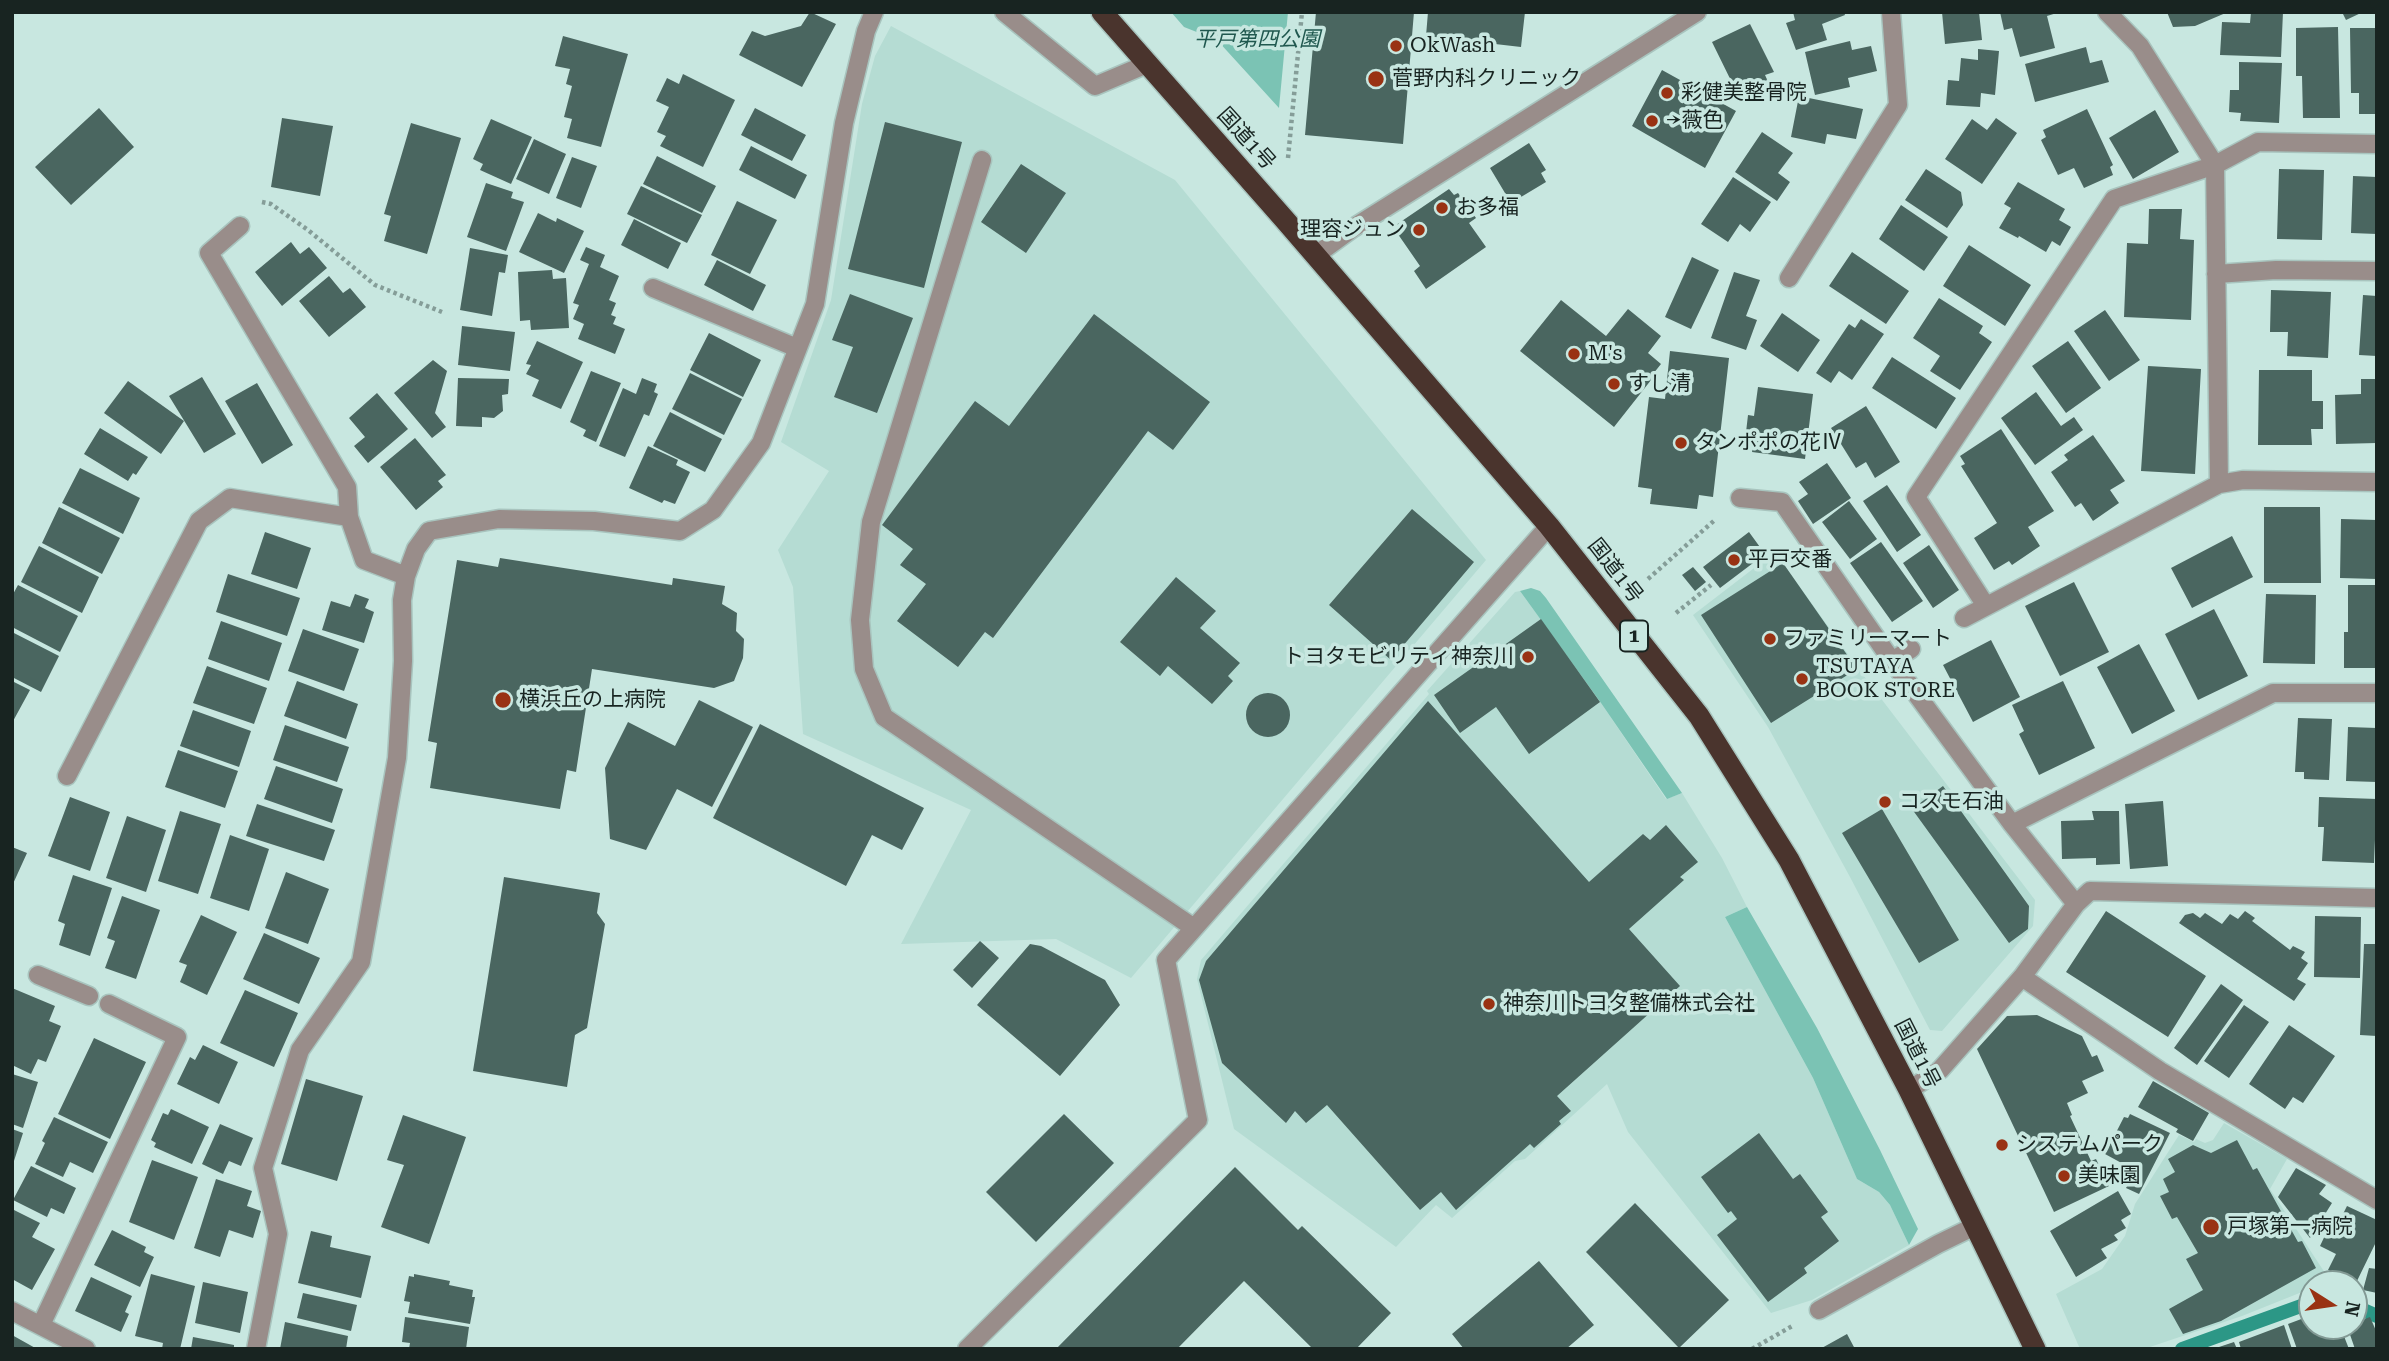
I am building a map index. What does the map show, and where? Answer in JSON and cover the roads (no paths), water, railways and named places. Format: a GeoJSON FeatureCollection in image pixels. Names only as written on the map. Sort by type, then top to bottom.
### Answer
{"type":"FeatureCollection","features":[{"type":"Feature","properties":{"kind":"highway","name":"国道1号"},"geometry":{"type":"LineString","coordinates":[[1102,12],[1549,526],[1699,716],[1788,860],[1909,1090],[2035,1349]]}},
{"type":"Feature","properties":{"kind":"street"},"geometry":{"type":"LineString","coordinates":[[256,1349],[278,1234],[263,1168],[300,1050],[360,962],[397,758],[403,661],[402,600],[406,576],[416,549],[429,531],[499,519],[594,521],[680,531],[713,510],[761,443],[815,304],[844,123],[866,31],[874,12]]}},
{"type":"Feature","properties":{"kind":"street"},"geometry":{"type":"LineString","coordinates":[[1004,12],[1094,86],[1147,64]]}},
{"type":"Feature","properties":{"kind":"street"},"geometry":{"type":"LineString","coordinates":[[1316,255],[1410,191],[1696,12]]}},
{"type":"Feature","properties":{"kind":"street"},"geometry":{"type":"LineString","coordinates":[[1789,278],[1898,105],[1891,12]]}},
{"type":"Feature","properties":{"kind":"street"},"geometry":{"type":"LineString","coordinates":[[2107,12],[2140,47],[2215,166],[2219,484]]}},
{"type":"Feature","properties":{"kind":"street"},"geometry":{"type":"LineString","coordinates":[[1986,606],[1916,497],[2114,199],[2215,166],[2258,142],[2377,144]]}},
{"type":"Feature","properties":{"kind":"street"},"geometry":{"type":"LineString","coordinates":[[982,160],[871,522],[860,620],[864,669],[884,717],[1194,928]]}},
{"type":"Feature","properties":{"kind":"street"},"geometry":{"type":"LineString","coordinates":[[240,226],[209,253],[347,487],[349,517],[364,560],[406,576]]}},
{"type":"Feature","properties":{"kind":"street"},"geometry":{"type":"LineString","coordinates":[[2216,274],[2276,270],[2377,271]]}},
{"type":"Feature","properties":{"kind":"street"},"geometry":{"type":"LineString","coordinates":[[653,288],[797,348]]}},
{"type":"Feature","properties":{"kind":"street"},"geometry":{"type":"LineString","coordinates":[[1964,618],[2219,484],[2243,480],[2377,482]]}},
{"type":"Feature","properties":{"kind":"street"},"geometry":{"type":"LineString","coordinates":[[67,776],[199,521],[229,498],[349,517]]}},
{"type":"Feature","properties":{"kind":"street"},"geometry":{"type":"LineString","coordinates":[[1741,498],[1782,502],[1892,661],[2012,824],[2076,904]]}},
{"type":"Feature","properties":{"kind":"street"},"geometry":{"type":"LineString","coordinates":[[967,1349],[1198,1120],[1166,960],[1549,526]]}},
{"type":"Feature","properties":{"kind":"street"},"geometry":{"type":"LineString","coordinates":[[1892,661],[1912,649]]}},
{"type":"Feature","properties":{"kind":"street"},"geometry":{"type":"LineString","coordinates":[[2012,824],[2273,693],[2377,693]]}},
{"type":"Feature","properties":{"kind":"street"},"geometry":{"type":"LineString","coordinates":[[1909,1090],[1940,1070],[2022,977],[2076,904],[2091,891],[2377,898]]}},
{"type":"Feature","properties":{"kind":"street"},"geometry":{"type":"LineString","coordinates":[[38,975],[89,996]]}},
{"type":"Feature","properties":{"kind":"street"},"geometry":{"type":"LineString","coordinates":[[2022,977],[2160,1070],[2377,1200]]}},
{"type":"Feature","properties":{"kind":"street"},"geometry":{"type":"LineString","coordinates":[[41,1325],[177,1037],[109,1004]]}},
{"type":"Feature","properties":{"kind":"street"},"geometry":{"type":"LineString","coordinates":[[1819,1310],[1975,1226]]}},
{"type":"Feature","properties":{"kind":"street"},"geometry":{"type":"LineString","coordinates":[[12,1311],[41,1325],[55,1342],[86,1349]]}},
{"type":"Feature","properties":{"kind":"waterway"},"geometry":{"type":"LineString","coordinates":[[2182,1349],[2298,1307]]}},
{"type":"Feature","properties":{"kind":"waterway"},"geometry":{"type":"LineString","coordinates":[[2368,1312],[2377,1316]]}},
{"type":"Feature","properties":{"kind":"place","name":"OkWash"},"geometry":{"type":"Point","coordinates":[1396,46]}},
{"type":"Feature","properties":{"kind":"place","name":"菅野内科クリニック"},"geometry":{"type":"Point","coordinates":[1376,79]}},
{"type":"Feature","properties":{"kind":"place","name":"彩健美整骨院"},"geometry":{"type":"Point","coordinates":[1667,93]}},
{"type":"Feature","properties":{"kind":"place","name":"薔薇色"},"geometry":{"type":"Point","coordinates":[1652,121]}},
{"type":"Feature","properties":{"kind":"place","name":"お多福"},"geometry":{"type":"Point","coordinates":[1442,208]}},
{"type":"Feature","properties":{"kind":"place","name":"理容ジュン"},"geometry":{"type":"Point","coordinates":[1419,230]}},
{"type":"Feature","properties":{"kind":"place","name":"M's"},"geometry":{"type":"Point","coordinates":[1574,354]}},
{"type":"Feature","properties":{"kind":"place","name":"すし清"},"geometry":{"type":"Point","coordinates":[1614,384]}},
{"type":"Feature","properties":{"kind":"place","name":"タンポポの花Ⅳ"},"geometry":{"type":"Point","coordinates":[1681,443]}},
{"type":"Feature","properties":{"kind":"place","name":"平戸交番"},"geometry":{"type":"Point","coordinates":[1734,560]}},
{"type":"Feature","properties":{"kind":"place","name":"ファミリーマート"},"geometry":{"type":"Point","coordinates":[1770,639]}},
{"type":"Feature","properties":{"kind":"place","name":"トヨタモビリティ神奈川"},"geometry":{"type":"Point","coordinates":[1528,657]}},
{"type":"Feature","properties":{"kind":"place","name":"TSUTAYA BOOK STORE"},"geometry":{"type":"Point","coordinates":[1802,679]}},
{"type":"Feature","properties":{"kind":"place","name":"横浜丘の上病院"},"geometry":{"type":"Point","coordinates":[503,700]}},
{"type":"Feature","properties":{"kind":"place","name":"コスモ石油"},"geometry":{"type":"Point","coordinates":[1885,802]}},
{"type":"Feature","properties":{"kind":"place","name":"神奈川トヨタ整備株式会社"},"geometry":{"type":"Point","coordinates":[1489,1004]}},
{"type":"Feature","properties":{"kind":"place","name":"システムパーク"},"geometry":{"type":"Point","coordinates":[2002,1145]}},
{"type":"Feature","properties":{"kind":"place","name":"美味園"},"geometry":{"type":"Point","coordinates":[2064,1176]}},
{"type":"Feature","properties":{"kind":"place","name":"戸塚第一病院"},"geometry":{"type":"Point","coordinates":[2211,1227]}},
{"type":"Feature","properties":{"kind":"park label","name":"平戸第四公園"},"geometry":{"type":"Point","coordinates":[1257,40]}}]}
